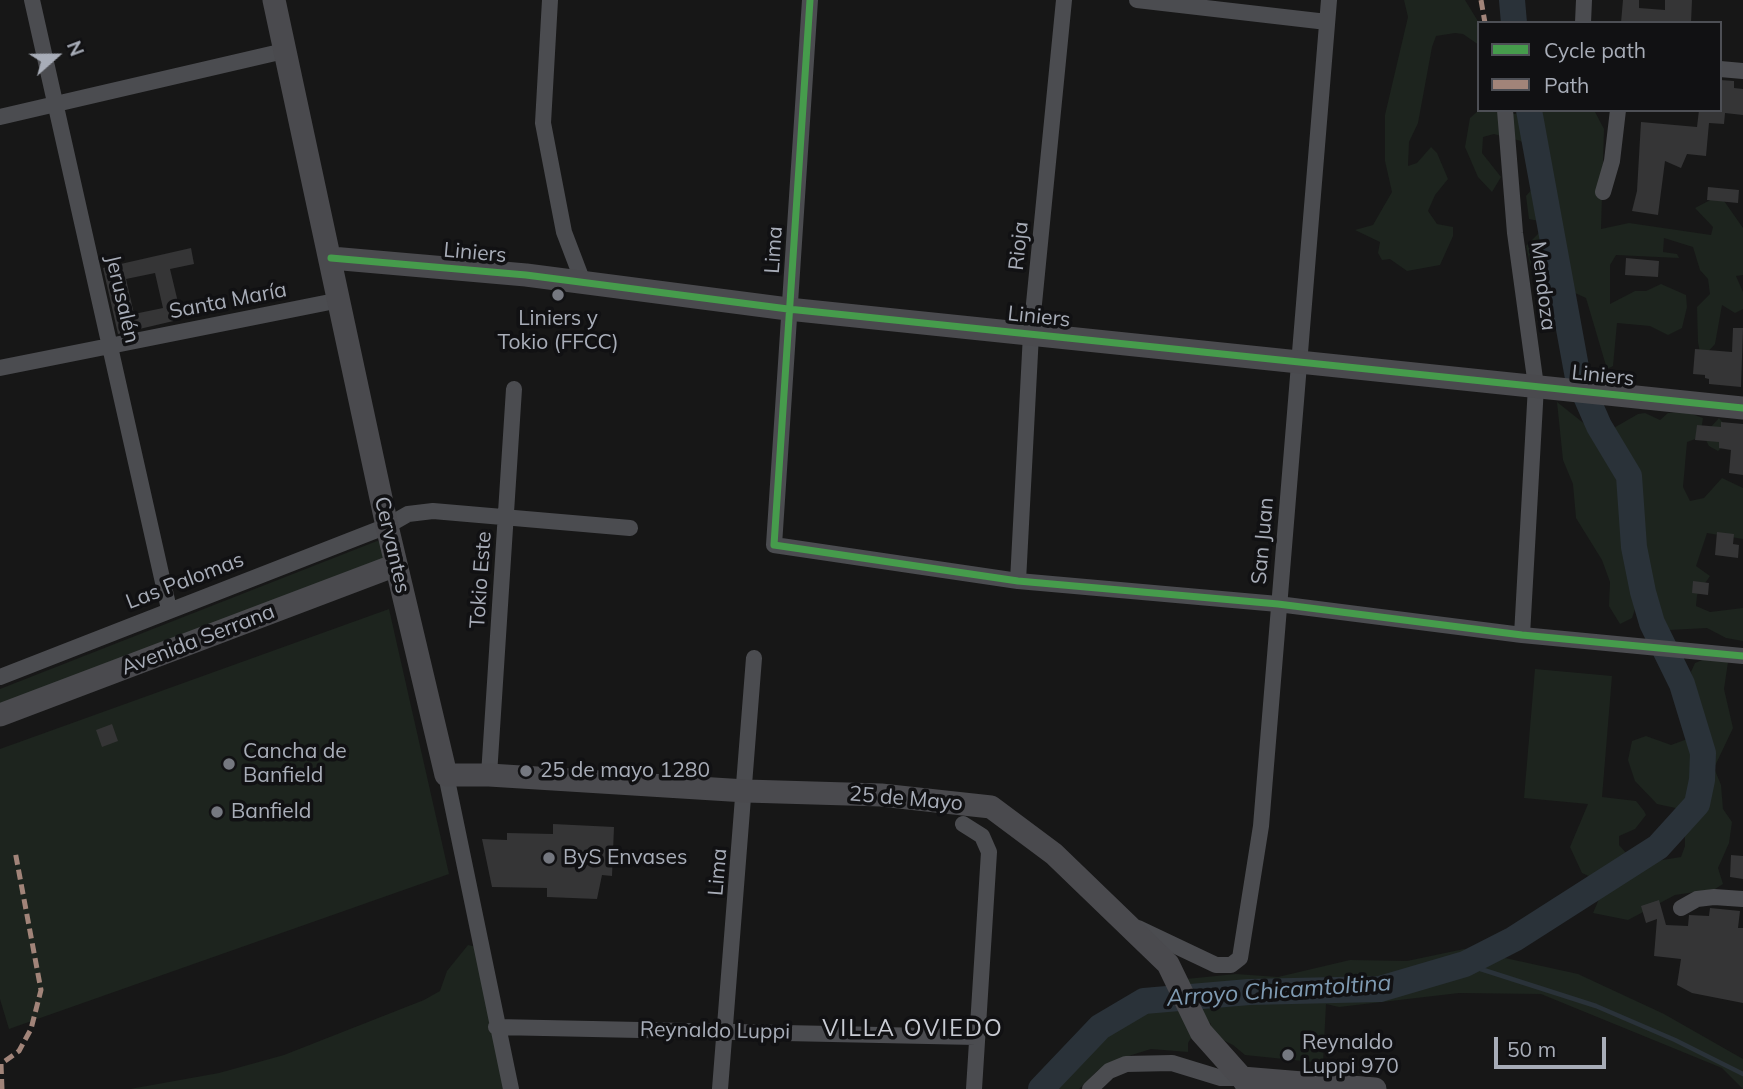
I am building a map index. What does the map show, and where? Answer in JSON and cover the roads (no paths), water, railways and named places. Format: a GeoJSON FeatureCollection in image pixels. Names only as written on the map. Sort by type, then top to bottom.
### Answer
{"type":"FeatureCollection","features":[{"type":"Feature","properties":{"kind":"street","name":"Jerusalén"},"geometry":{"type":"LineString","coordinates":[[32,0],[169,609]]}},
{"type":"Feature","properties":{"kind":"street","name":"Cervantes"},"geometry":{"type":"LineString","coordinates":[[274,0],[387,526],[446,775],[496,1027],[511,1089]]}},
{"type":"Feature","properties":{"kind":"street"},"geometry":{"type":"LineString","coordinates":[[550,0],[543,123],[564,232],[583,282]]}},
{"type":"Feature","properties":{"kind":"street","name":"Lima"},"geometry":{"type":"LineString","coordinates":[[810,0],[774,545],[1018,580]]}},
{"type":"Feature","properties":{"kind":"street","name":"Rioja"},"geometry":{"type":"LineString","coordinates":[[1018,580],[1031,334],[1064,0]]}},
{"type":"Feature","properties":{"kind":"street"},"geometry":{"type":"LineString","coordinates":[[1137,0],[1327,22]]}},
{"type":"Feature","properties":{"kind":"street","name":"San Juan"},"geometry":{"type":"LineString","coordinates":[[1125,922],[1216,965],[1231,965],[1240,958],[1261,826],[1329,0]]}},
{"type":"Feature","properties":{"kind":"street"},"geometry":{"type":"LineString","coordinates":[[1583,21],[1584,0]]}},
{"type":"Feature","properties":{"kind":"street"},"geometry":{"type":"LineString","coordinates":[[0,117],[284,51]]}},
{"type":"Feature","properties":{"kind":"street"},"geometry":{"type":"LineString","coordinates":[[1722,69],[1743,71]]}},
{"type":"Feature","properties":{"kind":"street","name":"Mendoza"},"geometry":{"type":"LineString","coordinates":[[1505,112],[1516,245],[1546,387],[1522,635]]}},
{"type":"Feature","properties":{"kind":"street"},"geometry":{"type":"LineString","coordinates":[[1603,192],[1612,161],[1618,112]]}},
{"type":"Feature","properties":{"kind":"street","name":"Liniers"},"geometry":{"type":"LineString","coordinates":[[331,258],[583,282],[788,309],[1743,408]]}},
{"type":"Feature","properties":{"kind":"street","name":"Santa María"},"geometry":{"type":"LineString","coordinates":[[0,368],[340,300]]}},
{"type":"Feature","properties":{"kind":"street","name":"Tokio Este"},"geometry":{"type":"LineString","coordinates":[[489,775],[514,389]]}},
{"type":"Feature","properties":{"kind":"street","name":"Las Palomas"},"geometry":{"type":"LineString","coordinates":[[0,677],[387,526],[408,514],[420,512],[506,517],[630,527]]}},
{"type":"Feature","properties":{"kind":"street","name":"Avenida Serrana"},"geometry":{"type":"LineString","coordinates":[[0,715],[396,565]]}},
{"type":"Feature","properties":{"kind":"street"},"geometry":{"type":"LineString","coordinates":[[1018,580],[1278,604],[1522,635],[1743,656]]}},
{"type":"Feature","properties":{"kind":"street","name":"Lima"},"geometry":{"type":"LineString","coordinates":[[720,1089],[746,791],[754,658]]}},
{"type":"Feature","properties":{"kind":"street","name":"25 de Mayo"},"geometry":{"type":"LineString","coordinates":[[446,775],[489,775],[746,791],[881,795],[990,807],[1054,854],[1168,964],[1201,1032],[1242,1084]]}},
{"type":"Feature","properties":{"kind":"street"},"geometry":{"type":"LineString","coordinates":[[963,824],[982,836],[989,852],[974,1089]]}},
{"type":"Feature","properties":{"kind":"street"},"geometry":{"type":"LineString","coordinates":[[1681,908],[1697,899],[1714,897],[1743,900]]}},
{"type":"Feature","properties":{"kind":"street","name":"Reynaldo Luppi"},"geometry":{"type":"LineString","coordinates":[[496,1027],[976,1037]]}},
{"type":"Feature","properties":{"kind":"street"},"geometry":{"type":"LineString","coordinates":[[1090,1089],[1109,1071],[1126,1064],[1171,1063],[1242,1084],[1374,1089]]}},
{"type":"Feature","properties":{"kind":"waterway","name":"Arroyo Chicamtoltina"},"geometry":{"type":"LineString","coordinates":[[1512,0],[1514,21]]}},
{"type":"Feature","properties":{"kind":"waterway","name":"Arroyo Chicamtoltina"},"geometry":{"type":"LineString","coordinates":[[1041,1089],[1100,1027],[1144,1001],[1249,992],[1380,989],[1465,964],[1514,939],[1658,847],[1697,804],[1702,780],[1703,753],[1682,684],[1652,623],[1643,592],[1634,547],[1629,476],[1599,426],[1578,378],[1529,112]]}},
{"type":"Feature","properties":{"kind":"waterway"},"geometry":{"type":"LineString","coordinates":[[1465,964],[1596,1006],[1675,1040],[1743,1074]]}},
{"type":"Feature","properties":{"kind":"place","name":"Liniers y Tokio (FFCC)"},"geometry":{"type":"Point","coordinates":[558,295]}},
{"type":"Feature","properties":{"kind":"place","name":"Cancha de Banfield"},"geometry":{"type":"Point","coordinates":[229,764]}},
{"type":"Feature","properties":{"kind":"place","name":"25 de mayo 1280"},"geometry":{"type":"Point","coordinates":[526,771]}},
{"type":"Feature","properties":{"kind":"place","name":"Banfield"},"geometry":{"type":"Point","coordinates":[217,812]}},
{"type":"Feature","properties":{"kind":"place","name":"ByS Envases"},"geometry":{"type":"Point","coordinates":[549,858]}},
{"type":"Feature","properties":{"kind":"place","name":"Reynaldo Luppi 970"},"geometry":{"type":"Point","coordinates":[1288,1055]}},
{"type":"Feature","properties":{"kind":"district","name":"VILLA OVIEDO"},"geometry":{"type":"Point","coordinates":[913,1029]}}]}
